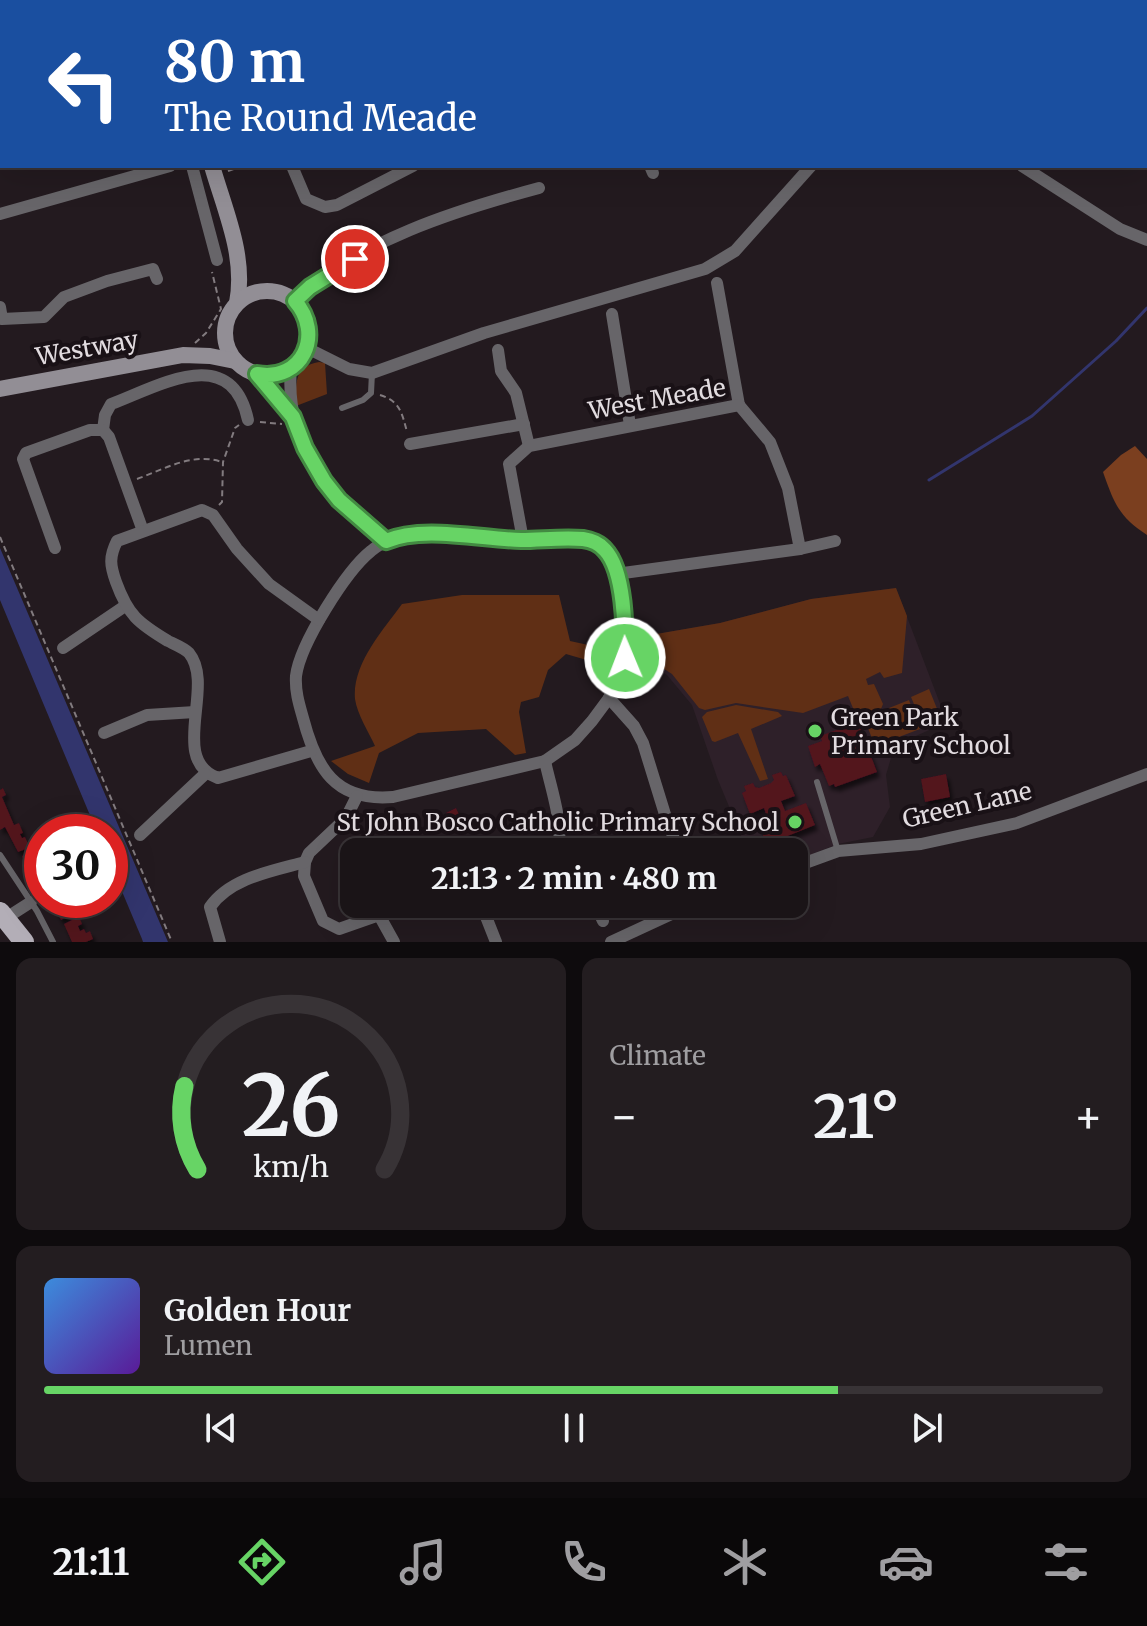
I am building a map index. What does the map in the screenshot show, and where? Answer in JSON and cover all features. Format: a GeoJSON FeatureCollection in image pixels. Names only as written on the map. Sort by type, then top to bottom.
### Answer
{"type":"FeatureCollection","features":[{"type":"Feature","properties":{"kind":"main road"},"geometry":{"type":"LineString","coordinates":[[214,171],[240,258],[237,303]]}},
{"type":"Feature","properties":{"kind":"main road"},"geometry":{"type":"LineString","coordinates":[[240,258],[270,291],[295,301],[307,319],[309,330],[307,348],[291,368],[278,374],[257,374],[235,361],[226,346],[225,329],[229,313],[237,303],[253,293],[270,291]]}},
{"type":"Feature","properties":{"kind":"main road","name":"Westway"},"geometry":{"type":"LineString","coordinates":[[183,355],[206,345],[225,329]]}},
{"type":"Feature","properties":{"kind":"main road","name":"Westway"},"geometry":{"type":"LineString","coordinates":[[0,389],[183,355],[235,361]]}},
{"type":"Feature","properties":{"kind":"main road"},"geometry":{"type":"LineString","coordinates":[[2,918],[24,942]]}},
{"type":"Feature","properties":{"kind":"street"},"geometry":{"type":"LineString","coordinates":[[0,214],[163,168]]}},
{"type":"Feature","properties":{"kind":"street"},"geometry":{"type":"LineString","coordinates":[[193,168],[217,260]]}},
{"type":"Feature","properties":{"kind":"street"},"geometry":{"type":"LineString","coordinates":[[293,168],[306,199],[325,207],[337,205],[409,168]]}},
{"type":"Feature","properties":{"kind":"street"},"geometry":{"type":"LineString","coordinates":[[307,348],[349,369],[372,373],[484,333],[712,266],[743,243],[809,168]]}},
{"type":"Feature","properties":{"kind":"street"},"geometry":{"type":"LineString","coordinates":[[1025,168],[1120,229],[1147,240]]}},
{"type":"Feature","properties":{"kind":"street"},"geometry":{"type":"LineString","coordinates":[[295,301],[338,268],[417,227],[533,189],[531,205]]}},
{"type":"Feature","properties":{"kind":"street"},"geometry":{"type":"LineString","coordinates":[[1,315],[44,317],[64,297],[107,281],[153,269],[157,279]]}},
{"type":"Feature","properties":{"kind":"street"},"geometry":{"type":"LineString","coordinates":[[717,283],[739,405]]}},
{"type":"Feature","properties":{"kind":"street"},"geometry":{"type":"LineString","coordinates":[[612,314],[630,425]]}},
{"type":"Feature","properties":{"kind":"street"},"geometry":{"type":"LineString","coordinates":[[498,350],[501,371],[516,393],[529,446],[509,464],[523,540]]}},
{"type":"Feature","properties":{"kind":"street"},"geometry":{"type":"LineString","coordinates":[[291,368],[294,420]]}},
{"type":"Feature","properties":{"kind":"street"},"geometry":{"type":"LineString","coordinates":[[143,531],[109,437],[103,430],[105,415],[111,404],[192,374],[214,376],[235,389],[244,402],[248,420]]}},
{"type":"Feature","properties":{"kind":"street"},"geometry":{"type":"LineString","coordinates":[[257,374],[294,420],[324,481],[339,500],[386,541]]}},
{"type":"Feature","properties":{"kind":"street","name":"West Meade"},"geometry":{"type":"LineString","coordinates":[[529,446],[739,405],[770,442],[788,488],[800,549]]}},
{"type":"Feature","properties":{"kind":"street"},"geometry":{"type":"LineString","coordinates":[[410,444],[524,424]]}},
{"type":"Feature","properties":{"kind":"street"},"geometry":{"type":"LineString","coordinates":[[55,548],[23,459],[26,453],[90,430],[103,430]]}},
{"type":"Feature","properties":{"kind":"street"},"geometry":{"type":"LineString","coordinates":[[311,751],[218,778],[205,774],[194,746],[197,680],[189,653],[143,625],[125,606],[110,564],[111,552],[117,541],[202,510],[213,515],[237,549],[269,584],[319,620]]}},
{"type":"Feature","properties":{"kind":"street"},"geometry":{"type":"LineString","coordinates":[[417,534],[523,540],[584,539],[605,550],[613,561],[625,622],[625,658],[609,698],[575,740],[545,761],[393,797],[373,799],[357,796],[333,781],[311,751],[296,692],[296,676],[304,650],[319,620],[361,560],[386,541],[417,534]]}},
{"type":"Feature","properties":{"kind":"street"},"geometry":{"type":"LineString","coordinates":[[616,574],[800,549],[835,541]]}},
{"type":"Feature","properties":{"kind":"street"},"geometry":{"type":"LineString","coordinates":[[63,648],[125,606]]}},
{"type":"Feature","properties":{"kind":"street"},"geometry":{"type":"LineString","coordinates":[[609,698],[634,726],[643,743],[674,838]]}},
{"type":"Feature","properties":{"kind":"street"},"geometry":{"type":"LineString","coordinates":[[104,733],[147,715],[195,712]]}},
{"type":"Feature","properties":{"kind":"street"},"geometry":{"type":"LineString","coordinates":[[545,761],[560,838]]}},
{"type":"Feature","properties":{"kind":"street"},"geometry":{"type":"LineString","coordinates":[[140,835],[205,774]]}},
{"type":"Feature","properties":{"kind":"street","name":"Green Lane"},"geometry":{"type":"LineString","coordinates":[[808,862],[838,851],[921,844],[1017,823],[1147,774]]}},
{"type":"Feature","properties":{"kind":"street"},"geometry":{"type":"LineString","coordinates":[[357,796],[346,818],[309,853],[304,876],[323,921],[339,929],[370,918]]}},
{"type":"Feature","properties":{"kind":"street"},"geometry":{"type":"LineString","coordinates":[[220,942],[210,907],[218,896],[254,876],[305,862]]}},
{"type":"Feature","properties":{"kind":"street"},"geometry":{"type":"LineString","coordinates":[[2,918],[24,906]]}},
{"type":"Feature","properties":{"kind":"street"},"geometry":{"type":"LineString","coordinates":[[381,918],[394,942]]}},
{"type":"Feature","properties":{"kind":"street"},"geometry":{"type":"LineString","coordinates":[[487,918],[496,942]]}},
{"type":"Feature","properties":{"kind":"street"},"geometry":{"type":"LineString","coordinates":[[612,942],[663,918]]}},
{"type":"Feature","properties":{"kind":"lane"},"geometry":{"type":"LineString","coordinates":[[342,408],[363,400],[371,393],[372,373]]}},
{"type":"Feature","properties":{"kind":"lane"},"geometry":{"type":"LineString","coordinates":[[817,782],[838,851]]}},
{"type":"Feature","properties":{"kind":"lane"},"geometry":{"type":"LineString","coordinates":[[0,855],[24,891]]}},
{"type":"Feature","properties":{"kind":"lane"},"geometry":{"type":"LineString","coordinates":[[40,918],[53,942]]}},
{"type":"Feature","properties":{"kind":"path"},"geometry":{"type":"LineString","coordinates":[[183,355],[181,347],[192,345],[206,333],[221,309],[210,262],[217,260]]}},
{"type":"Feature","properties":{"kind":"path"},"geometry":{"type":"LineString","coordinates":[[371,393],[392,399],[400,408],[410,444]]}},
{"type":"Feature","properties":{"kind":"path"},"geometry":{"type":"LineString","coordinates":[[213,515],[222,502],[223,462],[235,428],[248,420],[289,425],[294,420]]}},
{"type":"Feature","properties":{"kind":"path"},"geometry":{"type":"LineString","coordinates":[[125,484],[189,460],[206,457],[223,462]]}},
{"type":"Feature","properties":{"kind":"path"},"geometry":{"type":"LineString","coordinates":[[0,537],[172,942]]}},
{"type":"Feature","properties":{"kind":"shaded area"},"geometry":{"type":"Polygon","coordinates":[[[319,362],[325,363],[327,394],[296,406],[296,384],[300,372],[319,362]]]}},
{"type":"Feature","properties":{"kind":"shaded area"},"geometry":{"type":"Polygon","coordinates":[[[1135,446],[1147,459],[1147,535],[1130,522],[1119,508],[1103,472],[1135,446]]]}},
{"type":"Feature","properties":{"kind":"shaded area"},"geometry":{"type":"Polygon","coordinates":[[[0,548],[113,814],[89,814],[0,600],[0,548]]]}},
{"type":"Feature","properties":{"kind":"shaded area","name":"Green Park Primary School"},"geometry":{"type":"Polygon","coordinates":[[[896,588],[947,722],[907,740],[893,751],[886,775],[890,807],[873,837],[838,844],[808,856],[808,838],[742,838],[692,705],[667,675],[641,659],[639,637],[720,623],[811,599],[896,588]]]}},
{"type":"Feature","properties":{"kind":"shaded area"},"geometry":{"type":"Polygon","coordinates":[[[896,588],[907,616],[902,673],[884,678],[880,672],[866,679],[868,685],[874,684],[883,704],[881,709],[866,715],[855,713],[848,696],[803,713],[736,703],[705,710],[699,708],[672,674],[641,654],[639,637],[720,623],[811,599],[896,588]]]}},
{"type":"Feature","properties":{"kind":"shaded area"},"geometry":{"type":"Polygon","coordinates":[[[462,595],[559,595],[570,641],[593,646],[619,636],[618,661],[607,687],[590,661],[566,654],[548,670],[539,697],[521,702],[519,712],[526,753],[515,755],[486,729],[418,733],[379,753],[369,783],[348,774],[331,761],[375,746],[355,699],[358,673],[370,648],[402,604],[462,595]]]}},
{"type":"Feature","properties":{"kind":"shaded area"},"geometry":{"type":"Polygon","coordinates":[[[929,689],[942,721],[924,728],[911,697],[929,689]]]}},
{"type":"Feature","properties":{"kind":"shaded area"},"geometry":{"type":"Polygon","coordinates":[[[909,700],[920,729],[875,746],[864,718],[909,700]]]}},
{"type":"Feature","properties":{"kind":"shaded area"},"geometry":{"type":"Polygon","coordinates":[[[736,705],[778,712],[782,716],[751,729],[768,779],[760,781],[738,733],[712,741],[702,717],[707,712],[736,705]]]}},
{"type":"Feature","properties":{"kind":"shaded area"},"geometry":{"type":"Polygon","coordinates":[[[128,848],[168,942],[143,942],[128,906],[128,848]]]}},
{"type":"Feature","properties":{"kind":"building"},"geometry":{"type":"Polygon","coordinates":[[[858,722],[877,772],[835,787],[834,784],[829,786],[820,764],[815,767],[808,746],[822,741],[820,736],[858,722]]]}},
{"type":"Feature","properties":{"kind":"building"},"geometry":{"type":"Polygon","coordinates":[[[781,772],[783,776],[786,775],[795,796],[781,801],[785,811],[806,803],[815,825],[782,838],[764,838],[761,826],[769,823],[764,808],[750,814],[742,793],[746,791],[744,786],[753,783],[759,788],[771,783],[774,780],[772,775],[781,772]]]}},
{"type":"Feature","properties":{"kind":"building"},"geometry":{"type":"Polygon","coordinates":[[[946,774],[950,797],[925,802],[921,779],[946,774]]]}},
{"type":"Feature","properties":{"kind":"building"},"geometry":{"type":"Polygon","coordinates":[[[3,788],[6,795],[2,797],[14,825],[19,823],[23,833],[20,834],[24,837],[24,850],[18,852],[5,827],[0,830],[0,790],[3,788]]]}},
{"type":"Feature","properties":{"kind":"building"},"geometry":{"type":"Polygon","coordinates":[[[456,808],[462,821],[451,826],[446,813],[456,808]]]}},
{"type":"Feature","properties":{"kind":"building"},"geometry":{"type":"Polygon","coordinates":[[[80,919],[80,931],[90,931],[93,939],[72,942],[64,924],[80,919]]]}},
{"type":"Feature","properties":{"kind":"waterway"},"geometry":{"type":"LineString","coordinates":[[929,480],[1032,416],[1116,341],[1147,308]]}},
{"type":"Feature","properties":{"kind":"place","name":"Green Park Primary School"},"geometry":{"type":"Point","coordinates":[815,731]}},
{"type":"Feature","properties":{"kind":"place","name":"St John Bosco Catholic Primary School"},"geometry":{"type":"Point","coordinates":[795,822]}},
{"type":"Feature","properties":{"kind":"route"},"geometry":{"type":"LineString","coordinates":[[355,259],[310,287],[295,301],[307,319],[309,330],[307,348],[301,359],[278,374],[257,374],[293,417],[305,448],[324,481],[339,500],[386,541],[417,534],[523,540],[584,539],[595,543],[613,561],[625,622],[625,658]]}}]}
